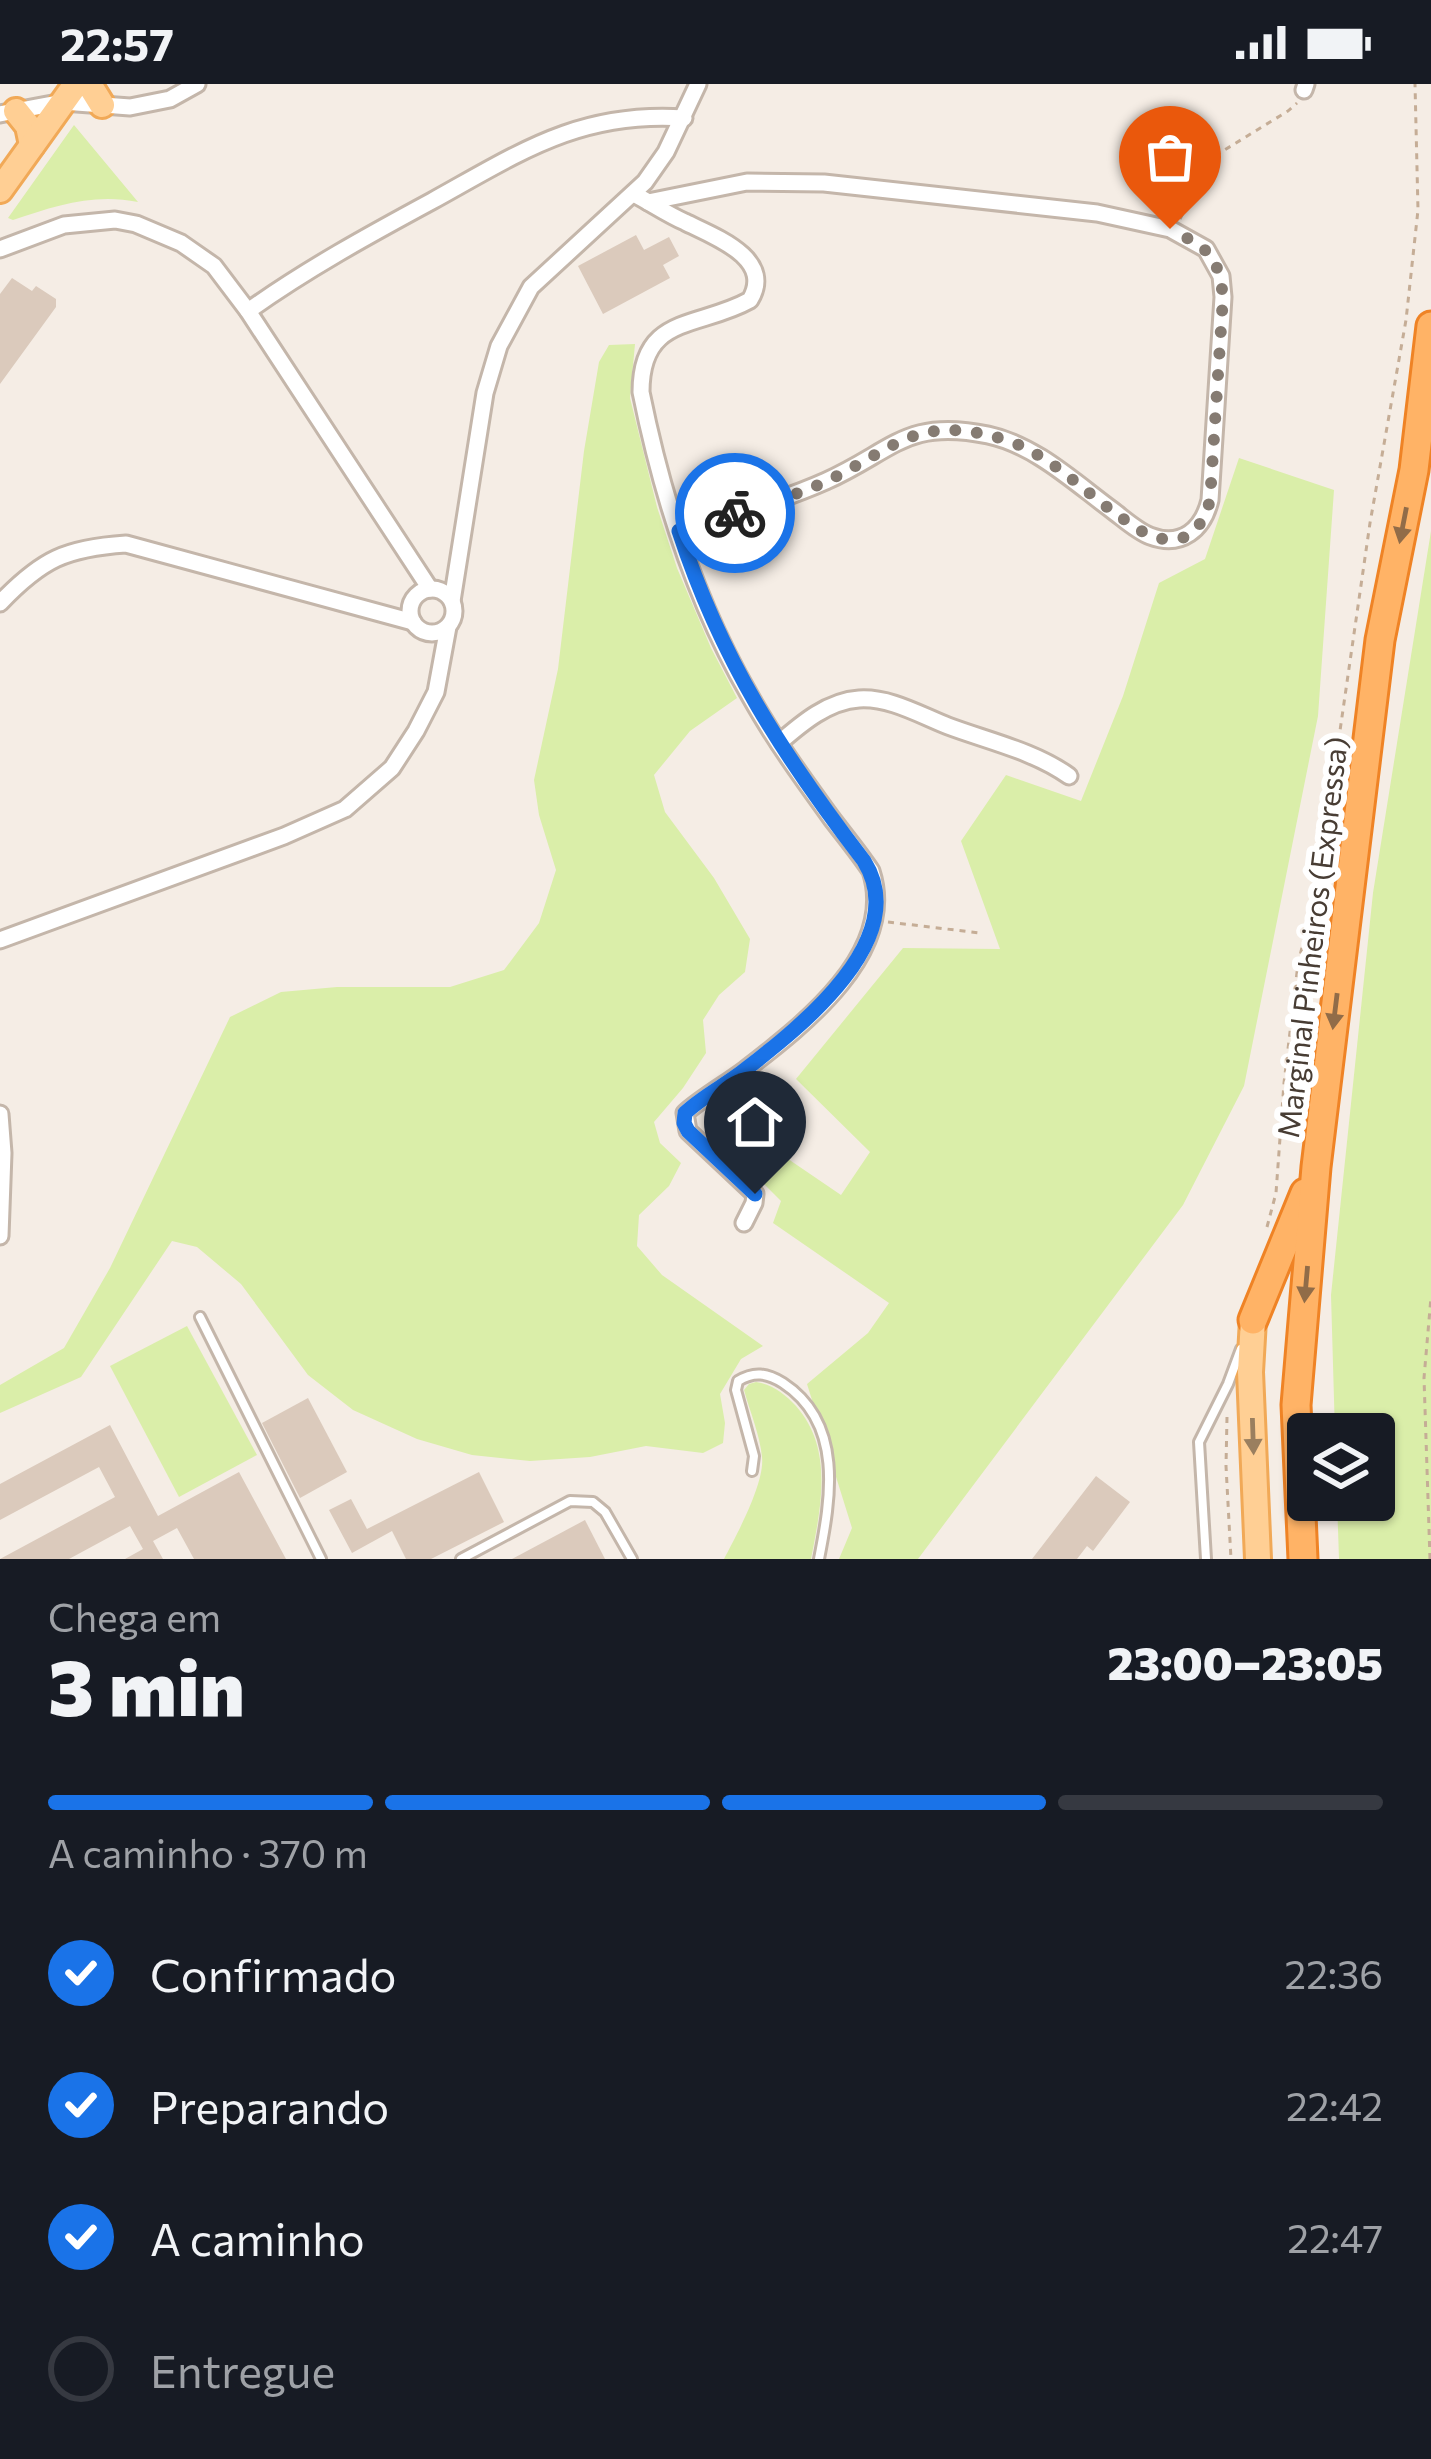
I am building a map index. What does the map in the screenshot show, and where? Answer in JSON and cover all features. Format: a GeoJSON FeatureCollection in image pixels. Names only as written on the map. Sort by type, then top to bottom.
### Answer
{"type":"FeatureCollection","features":[{"type":"Feature","properties":{"kind":"highway","name":"Marginal Pinheiros (Expressa)"},"geometry":{"type":"LineString","coordinates":[[1303,1559],[1296,1405],[1316,1167],[1380,640],[1414,470],[1431,326]]}},
{"type":"Feature","properties":{"kind":"highway"},"geometry":{"type":"LineString","coordinates":[[1253,1320],[1316,1167]]}},
{"type":"Feature","properties":{"kind":"main road"},"geometry":{"type":"LineString","coordinates":[[0,190],[70,93]]}},
{"type":"Feature","properties":{"kind":"main road"},"geometry":{"type":"LineString","coordinates":[[8,112],[28,126],[32,145]]}},
{"type":"Feature","properties":{"kind":"main road"},"geometry":{"type":"LineString","coordinates":[[1253,1320],[1250,1372],[1258,1559]]}},
{"type":"Feature","properties":{"kind":"street"},"geometry":{"type":"LineString","coordinates":[[8,112],[70,93],[96,94],[130,107],[170,99],[197,84]]}},
{"type":"Feature","properties":{"kind":"street"},"geometry":{"type":"LineString","coordinates":[[411,615],[454,577],[484,393],[500,346],[531,287],[641,198],[698,84]]}},
{"type":"Feature","properties":{"kind":"street"},"geometry":{"type":"LineString","coordinates":[[248,311],[360,239],[549,138],[607,121],[683,118]]}},
{"type":"Feature","properties":{"kind":"street"},"geometry":{"type":"LineString","coordinates":[[641,198],[747,182],[824,183],[1097,213],[1174,231],[1206,249],[1221,277],[1210,500],[1200,526],[1187,536],[1152,537],[1009,441],[941,429],[887,447],[829,480],[679,531]]}},
{"type":"Feature","properties":{"kind":"street"},"geometry":{"type":"LineString","coordinates":[[641,198],[728,242],[756,276],[757,284],[744,304],[662,334],[652,343],[641,375],[641,392],[668,501],[722,641],[779,742],[871,871],[877,894],[874,920],[859,958],[824,1001],[744,1071],[685,1113],[688,1131],[755,1194],[744,1222]]}},
{"type":"Feature","properties":{"kind":"street"},"geometry":{"type":"LineString","coordinates":[[0,249],[64,226],[115,220],[181,243],[214,266],[410,561],[454,615],[436,692],[392,768],[345,808],[284,836],[0,940]]}},
{"type":"Feature","properties":{"kind":"street"},"geometry":{"type":"LineString","coordinates":[[0,603],[52,559],[86,547],[126,544],[380,613],[411,615],[429,633],[441,664]]}},
{"type":"Feature","properties":{"kind":"street"},"geometry":{"type":"LineString","coordinates":[[429,633],[448,627]]}},
{"type":"Feature","properties":{"kind":"street"},"geometry":{"type":"LineString","coordinates":[[779,742],[833,705],[872,700],[1024,753],[1069,776]]}},
{"type":"Feature","properties":{"kind":"street"},"geometry":{"type":"LineString","coordinates":[[0,1114],[0,1236]]}},
{"type":"Feature","properties":{"kind":"lane"},"geometry":{"type":"LineString","coordinates":[[200,1317],[321,1559]]}},
{"type":"Feature","properties":{"kind":"lane"},"geometry":{"type":"LineString","coordinates":[[1206,1559],[1198,1442],[1253,1320]]}},
{"type":"Feature","properties":{"kind":"lane"},"geometry":{"type":"LineString","coordinates":[[752,1471],[754,1456],[736,1390],[739,1382],[756,1374],[797,1394],[826,1443],[830,1495],[819,1559]]}},
{"type":"Feature","properties":{"kind":"lane"},"geometry":{"type":"LineString","coordinates":[[461,1559],[570,1501],[593,1502],[605,1512],[632,1559]]}},
{"type":"Feature","properties":{"kind":"path"},"geometry":{"type":"LineString","coordinates":[[1264,1237],[1276,1193],[1298,964],[1319,877],[1370,523],[1406,320],[1418,210],[1415,84]]}},
{"type":"Feature","properties":{"kind":"path"},"geometry":{"type":"LineString","coordinates":[[1174,231],[1218,154],[1288,112],[1305,87]]}},
{"type":"Feature","properties":{"kind":"path"},"geometry":{"type":"LineString","coordinates":[[874,920],[980,933]]}},
{"type":"Feature","properties":{"kind":"path"},"geometry":{"type":"LineString","coordinates":[[1430,1559],[1424,1378],[1431,1297]]}},
{"type":"Feature","properties":{"kind":"path"},"geometry":{"type":"LineString","coordinates":[[1228,1384],[1231,1559]]}},
{"type":"Feature","properties":{"kind":"green space"},"geometry":{"type":"Polygon","coordinates":[[[74,125],[138,202],[90,200],[8,218],[74,125]]]}},
{"type":"Feature","properties":{"kind":"green space"},"geometry":{"type":"Polygon","coordinates":[[[635,344],[630,398],[657,507],[677,568],[737,698],[690,731],[654,775],[665,812],[714,878],[750,939],[745,972],[719,995],[703,1020],[706,1053],[654,1122],[660,1143],[681,1163],[669,1186],[639,1215],[637,1246],[662,1275],[763,1346],[741,1359],[720,1394],[723,1443],[703,1453],[646,1446],[590,1457],[530,1461],[472,1455],[417,1439],[353,1410],[308,1375],[241,1284],[197,1247],[172,1241],[81,1377],[0,1413],[0,1385],[64,1348],[110,1268],[230,1017],[281,992],[450,987],[504,970],[539,923],[556,870],[534,780],[558,669],[584,451],[599,362],[609,345],[635,344]]]}},
{"type":"Feature","properties":{"kind":"green space"},"geometry":{"type":"Polygon","coordinates":[[[1239,458],[1334,490],[1318,716],[1244,1086],[1183,1205],[918,1559],[839,1559],[852,1528],[807,1384],[868,1333],[889,1303],[773,1223],[781,1201],[713,1133],[719,1112],[841,1195],[870,1152],[796,1079],[903,948],[1000,949],[961,841],[1006,775],[1081,801],[1123,696],[1159,583],[1205,559],[1239,458]]]}},
{"type":"Feature","properties":{"kind":"green space"},"geometry":{"type":"Polygon","coordinates":[[[1431,531],[1431,1559],[1339,1559],[1338,1521],[1395,1521],[1395,1413],[1334,1413],[1331,1295],[1373,893],[1431,531]]]}},
{"type":"Feature","properties":{"kind":"green space"},"geometry":{"type":"Polygon","coordinates":[[[187,1326],[257,1455],[179,1497],[110,1366],[187,1326]]]}},
{"type":"Feature","properties":{"kind":"green space"},"geometry":{"type":"Polygon","coordinates":[[[756,1382],[773,1387],[792,1402],[816,1441],[822,1479],[811,1559],[724,1559],[749,1509],[762,1468],[744,1390],[756,1382]]]}},
{"type":"Feature","properties":{"kind":"building"},"geometry":{"type":"Polygon","coordinates":[[[636,235],[644,250],[669,237],[679,256],[663,265],[670,278],[603,314],[578,266],[636,235]]]}},
{"type":"Feature","properties":{"kind":"building"},"geometry":{"type":"Polygon","coordinates":[[[12,278],[56,299],[56,307],[0,384],[0,294],[12,278]]]}},
{"type":"Feature","properties":{"kind":"building"},"geometry":{"type":"Polygon","coordinates":[[[308,1398],[347,1472],[300,1498],[262,1423],[308,1398]]]}},
{"type":"Feature","properties":{"kind":"building"},"geometry":{"type":"Polygon","coordinates":[[[110,1425],[158,1516],[239,1472],[286,1559],[194,1559],[177,1528],[153,1541],[163,1559],[125,1559],[143,1549],[130,1526],[69,1559],[0,1559],[115,1497],[99,1467],[0,1520],[0,1484],[110,1425]]]}},
{"type":"Feature","properties":{"kind":"building"},"geometry":{"type":"Polygon","coordinates":[[[479,1472],[504,1522],[431,1559],[406,1559],[392,1531],[352,1553],[329,1510],[351,1499],[367,1529],[479,1472]]]}},
{"type":"Feature","properties":{"kind":"building"},"geometry":{"type":"Polygon","coordinates":[[[1096,1476],[1130,1502],[1093,1551],[1087,1546],[1077,1559],[1032,1559],[1096,1476]]]}},
{"type":"Feature","properties":{"kind":"building"},"geometry":{"type":"Polygon","coordinates":[[[585,1520],[605,1559],[512,1559],[585,1520]]]}},
{"type":"Feature","properties":{"kind":"way so far"},"geometry":{"type":"LineString","coordinates":[[735,513],[829,480],[887,447],[941,429],[987,435],[1026,448],[1152,537],[1187,536],[1200,526],[1210,500],[1223,297],[1221,277],[1206,249],[1170,229]]}},
{"type":"Feature","properties":{"kind":"route"},"geometry":{"type":"LineString","coordinates":[[735,513],[679,531],[691,567],[748,694],[871,871],[877,894],[867,944],[824,1001],[744,1071],[685,1113],[688,1131],[755,1194]]}}]}
